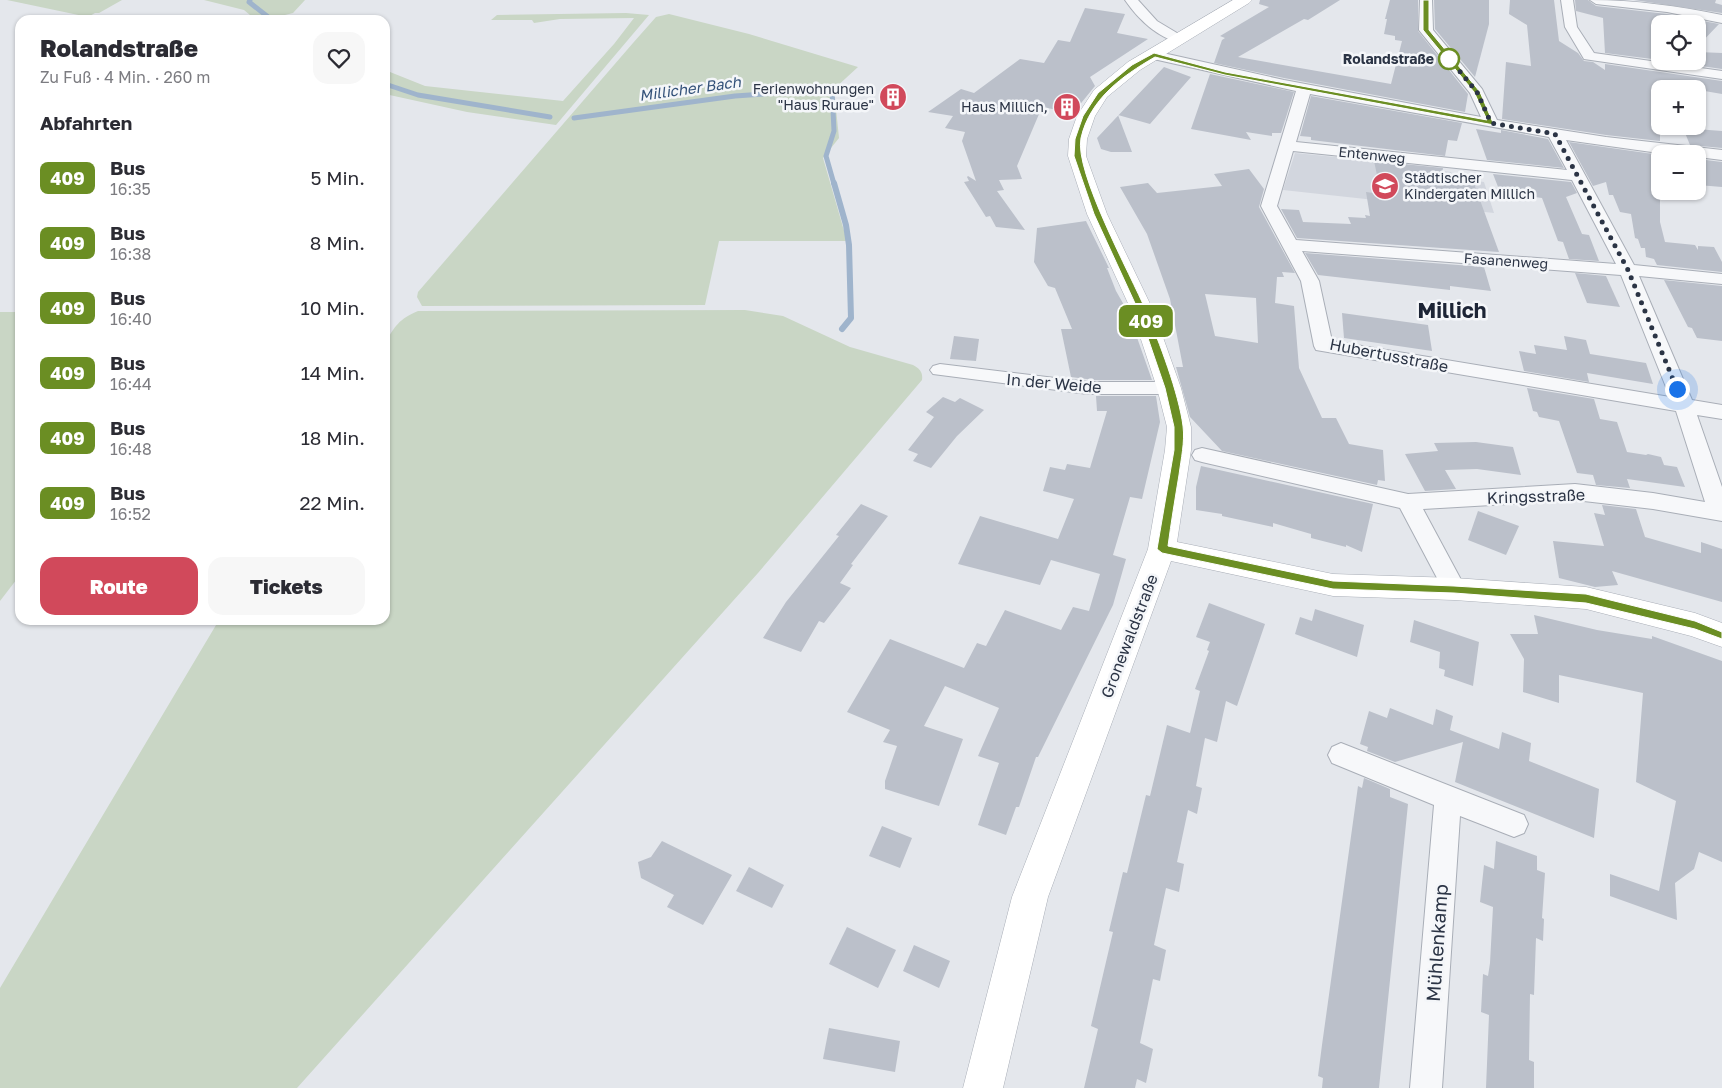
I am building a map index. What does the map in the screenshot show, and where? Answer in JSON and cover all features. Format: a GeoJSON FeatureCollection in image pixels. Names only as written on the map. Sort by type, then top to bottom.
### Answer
{"type":"FeatureCollection","features":[{"type":"Feature","properties":{"kind":"main road","name":"Gronewaldstraße"},"geometry":{"type":"LineString","coordinates":[[983,1088],[1030,897],[1162,549],[1178,450],[1179,427],[1169,388],[1143,312],[1097,214],[1077,156],[1078,139],[1086,116],[1100,94],[1134,66],[1244,0]]}},
{"type":"Feature","properties":{"kind":"main road"},"geometry":{"type":"LineString","coordinates":[[1162,549],[1333,585],[1586,598],[1695,625],[1722,635]]}},
{"type":"Feature","properties":{"kind":"street"},"geometry":{"type":"LineString","coordinates":[[1131,0],[1150,22],[1164,32],[1180,39]]}},
{"type":"Feature","properties":{"kind":"street"},"geometry":{"type":"LineString","coordinates":[[1426,0],[1426,30],[1477,92],[1491,123]]}},
{"type":"Feature","properties":{"kind":"street"},"geometry":{"type":"LineString","coordinates":[[1567,0],[1572,27],[1589,56],[1722,75]]}},
{"type":"Feature","properties":{"kind":"street"},"geometry":{"type":"LineString","coordinates":[[1596,0],[1667,8],[1722,19]]}},
{"type":"Feature","properties":{"kind":"street"},"geometry":{"type":"LineString","coordinates":[[1154,55],[1225,73],[1304,89],[1491,123],[1651,148],[1722,155]]}},
{"type":"Feature","properties":{"kind":"street","name":"Hubertusstraße"},"geometry":{"type":"LineString","coordinates":[[1304,89],[1269,206],[1310,281],[1323,346],[1722,412]]}},
{"type":"Feature","properties":{"kind":"street"},"geometry":{"type":"LineString","coordinates":[[1555,134],[1628,270],[1684,406],[1721,513]]}},
{"type":"Feature","properties":{"kind":"street","name":"Entenweg"},"geometry":{"type":"LineString","coordinates":[[1286,146],[1577,176]]}},
{"type":"Feature","properties":{"kind":"street","name":"Fasanenweg"},"geometry":{"type":"LineString","coordinates":[[1291,245],[1628,270],[1722,279]]}},
{"type":"Feature","properties":{"kind":"street","name":"In der Weide"},"geometry":{"type":"LineString","coordinates":[[940,370],[1088,388],[1169,388]]}},
{"type":"Feature","properties":{"kind":"street","name":"Kringsstraße"},"geometry":{"type":"LineString","coordinates":[[1202,455],[1408,502],[1575,492],[1653,501],[1721,513]]}},
{"type":"Feature","properties":{"kind":"street"},"geometry":{"type":"LineString","coordinates":[[1408,502],[1454,590]]}},
{"type":"Feature","properties":{"kind":"street"},"geometry":{"type":"LineString","coordinates":[[1341,755],[1514,824]]}},
{"type":"Feature","properties":{"kind":"street","name":"Mühlenkamp"},"geometry":{"type":"LineString","coordinates":[[1426,1088],[1448,798]]}},
{"type":"Feature","properties":{"kind":"shaded area","name":"Städtischer Kindergaten Millich"},"geometry":{"type":"Polygon","coordinates":[[[1295,153],[1406,164],[1407,167],[1451,172],[1454,178],[1484,182],[1494,213],[1283,190],[1295,153]]]}},
{"type":"Feature","properties":{"kind":"green space"},"geometry":{"type":"Polygon","coordinates":[[[7,0],[122,0],[99,13],[78,15],[7,0]]]}},
{"type":"Feature","properties":{"kind":"green space"},"geometry":{"type":"Polygon","coordinates":[[[204,0],[305,0],[293,13],[285,15],[250,15],[244,10],[204,0]]]}},
{"type":"Feature","properties":{"kind":"green space"},"geometry":{"type":"Polygon","coordinates":[[[626,13],[649,15],[556,125],[467,112],[390,95],[390,72],[425,86],[563,101],[614,44],[634,18],[560,19],[534,23],[532,20],[491,20],[497,15],[626,13]]]}},
{"type":"Feature","properties":{"kind":"green space"},"geometry":{"type":"Polygon","coordinates":[[[669,14],[749,34],[858,67],[834,89],[839,138],[823,158],[847,241],[719,241],[705,305],[422,306],[417,297],[418,292],[656,17],[669,14]]]}},
{"type":"Feature","properties":{"kind":"green space"},"geometry":{"type":"Polygon","coordinates":[[[745,310],[783,316],[850,347],[913,365],[921,371],[922,380],[758,573],[297,1088],[0,1088],[0,988],[216,625],[390,625],[390,335],[406,317],[418,311],[745,310]]]}},
{"type":"Feature","properties":{"kind":"green space"},"geometry":{"type":"Polygon","coordinates":[[[0,312],[15,312],[15,582],[0,601],[0,312]]]}},
{"type":"Feature","properties":{"kind":"building"},"geometry":{"type":"Polygon","coordinates":[[[1260,0],[1340,0],[1308,20],[1304,19],[1238,57],[1391,84],[1402,41],[1395,40],[1395,36],[1384,34],[1387,19],[1385,19],[1390,0],[1418,0],[1418,31],[1468,94],[1465,112],[1214,63],[1222,40],[1225,38],[1220,36],[1269,7],[1259,4],[1260,0]]]}},
{"type":"Feature","properties":{"kind":"building"},"geometry":{"type":"Polygon","coordinates":[[[1434,0],[1489,0],[1489,24],[1475,77],[1435,29],[1434,0]]]}},
{"type":"Feature","properties":{"kind":"building"},"geometry":{"type":"Polygon","coordinates":[[[1510,0],[1554,0],[1559,41],[1578,53],[1584,61],[1593,62],[1605,70],[1605,64],[1722,81],[1722,94],[1706,91],[1706,80],[1651,80],[1651,135],[1660,135],[1660,141],[1606,135],[1502,119],[1506,62],[1531,66],[1527,25],[1509,14],[1510,0]]]}},
{"type":"Feature","properties":{"kind":"building"},"geometry":{"type":"Polygon","coordinates":[[[1575,0],[1588,0],[1596,6],[1672,15],[1651,15],[1651,59],[1605,53],[1603,18],[1576,11],[1575,0]]]}},
{"type":"Feature","properties":{"kind":"building"},"geometry":{"type":"Polygon","coordinates":[[[1634,0],[1716,0],[1715,3],[1722,5],[1722,13],[1634,0]]]}},
{"type":"Feature","properties":{"kind":"building"},"geometry":{"type":"Polygon","coordinates":[[[1085,8],[1125,14],[1117,33],[1148,39],[1090,77],[1095,86],[1073,113],[1042,107],[1017,166],[1022,179],[999,180],[1004,190],[997,191],[1025,230],[996,227],[990,216],[986,217],[964,182],[969,181],[968,176],[976,181],[962,141],[965,132],[945,128],[953,116],[928,112],[961,89],[974,93],[1020,59],[1044,63],[1058,40],[1070,42],[1085,8]]]}},
{"type":"Feature","properties":{"kind":"building"},"geometry":{"type":"Polygon","coordinates":[[[1706,22],[1719,24],[1706,38],[1706,22]]]}},
{"type":"Feature","properties":{"kind":"building"},"geometry":{"type":"Polygon","coordinates":[[[1706,52],[1722,53],[1722,69],[1706,67],[1706,52]]]}},
{"type":"Feature","properties":{"kind":"building"},"geometry":{"type":"Polygon","coordinates":[[[1164,67],[1191,77],[1150,124],[1119,115],[1164,67]]]}},
{"type":"Feature","properties":{"kind":"building"},"geometry":{"type":"Polygon","coordinates":[[[1210,74],[1294,92],[1281,133],[1272,133],[1272,136],[1246,132],[1251,140],[1191,129],[1210,74]]]}},
{"type":"Feature","properties":{"kind":"building"},"geometry":{"type":"Polygon","coordinates":[[[1311,96],[1462,123],[1457,141],[1448,140],[1445,156],[1311,140],[1311,137],[1300,136],[1311,96]]]}},
{"type":"Feature","properties":{"kind":"building"},"geometry":{"type":"Polygon","coordinates":[[[1118,116],[1132,152],[1111,152],[1101,149],[1097,138],[1118,116]]]}},
{"type":"Feature","properties":{"kind":"building"},"geometry":{"type":"Polygon","coordinates":[[[1476,129],[1501,133],[1501,130],[1548,139],[1564,168],[1487,160],[1476,129]]]}},
{"type":"Feature","properties":{"kind":"building"},"geometry":{"type":"Polygon","coordinates":[[[1706,130],[1722,131],[1722,148],[1690,145],[1686,135],[1706,135],[1706,130]]]}},
{"type":"Feature","properties":{"kind":"building"},"geometry":{"type":"Polygon","coordinates":[[[1569,142],[1651,154],[1651,200],[1660,200],[1660,222],[1665,242],[1695,245],[1698,250],[1698,246],[1714,247],[1722,262],[1722,272],[1657,265],[1654,259],[1646,257],[1645,248],[1641,248],[1638,239],[1635,238],[1631,214],[1620,212],[1613,195],[1609,195],[1606,182],[1593,186],[1569,142]]]}},
{"type":"Feature","properties":{"kind":"building"},"geometry":{"type":"Polygon","coordinates":[[[1706,160],[1722,162],[1722,187],[1706,186],[1706,160]]]}},
{"type":"Feature","properties":{"kind":"building"},"geometry":{"type":"Polygon","coordinates":[[[1374,161],[1443,168],[1441,178],[1473,181],[1499,252],[1297,238],[1281,209],[1299,210],[1303,222],[1351,224],[1348,217],[1366,218],[1365,215],[1370,216],[1366,192],[1381,194],[1374,161]]]}},
{"type":"Feature","properties":{"kind":"building"},"geometry":{"type":"Polygon","coordinates":[[[1249,169],[1264,189],[1259,207],[1295,273],[1282,272],[1284,277],[1277,277],[1275,303],[1294,306],[1299,368],[1322,418],[1336,418],[1349,444],[1383,450],[1385,481],[1378,480],[1377,485],[1222,451],[1190,417],[1176,367],[1183,367],[1170,299],[1147,234],[1120,187],[1148,183],[1157,193],[1222,186],[1214,174],[1249,169]],[[1205,294],[1215,336],[1258,343],[1256,298],[1205,294]]]}},
{"type":"Feature","properties":{"kind":"building"},"geometry":{"type":"Polygon","coordinates":[[[1493,174],[1571,182],[1577,193],[1566,197],[1582,234],[1589,235],[1599,261],[1569,259],[1563,242],[1558,241],[1542,198],[1500,192],[1493,174]]]}},
{"type":"Feature","properties":{"kind":"building"},"geometry":{"type":"Polygon","coordinates":[[[1086,221],[1109,268],[1107,268],[1116,291],[1128,312],[1152,380],[1094,380],[1071,377],[1061,329],[1072,329],[1055,288],[1048,286],[1034,262],[1037,228],[1086,221]]]}},
{"type":"Feature","properties":{"kind":"building"},"geometry":{"type":"Polygon","coordinates":[[[1305,253],[1484,267],[1491,291],[1450,286],[1450,290],[1318,275],[1305,253]]]}},
{"type":"Feature","properties":{"kind":"building"},"geometry":{"type":"Polygon","coordinates":[[[1575,273],[1606,276],[1620,307],[1587,303],[1575,273]]]}},
{"type":"Feature","properties":{"kind":"building"},"geometry":{"type":"Polygon","coordinates":[[[1664,280],[1722,286],[1722,341],[1697,338],[1692,328],[1688,327],[1664,280]]]}},
{"type":"Feature","properties":{"kind":"building"},"geometry":{"type":"Polygon","coordinates":[[[1342,313],[1428,325],[1432,351],[1344,338],[1342,313]]]}},
{"type":"Feature","properties":{"kind":"building"},"geometry":{"type":"Polygon","coordinates":[[[954,336],[979,339],[976,361],[950,359],[954,336]]]}},
{"type":"Feature","properties":{"kind":"building"},"geometry":{"type":"Polygon","coordinates":[[[1564,336],[1586,340],[1590,354],[1646,363],[1653,384],[1587,373],[1589,382],[1524,371],[1519,351],[1536,354],[1534,345],[1567,350],[1564,336]]]}},
{"type":"Feature","properties":{"kind":"building"},"geometry":{"type":"Polygon","coordinates":[[[1527,388],[1594,399],[1600,419],[1617,422],[1627,452],[1661,457],[1664,465],[1677,467],[1685,487],[1627,479],[1630,488],[1596,485],[1593,475],[1577,473],[1559,421],[1539,417],[1537,412],[1533,411],[1527,388]]]}},
{"type":"Feature","properties":{"kind":"building"},"geometry":{"type":"Polygon","coordinates":[[[1096,396],[1156,396],[1160,422],[1142,499],[1130,497],[1113,555],[1126,559],[1113,605],[1038,757],[1036,757],[1019,807],[1016,807],[1006,835],[978,825],[999,763],[978,756],[999,708],[945,686],[924,726],[963,739],[939,806],[885,789],[885,781],[897,746],[883,742],[890,730],[847,712],[890,639],[964,668],[977,643],[986,646],[1005,610],[1061,630],[1073,607],[1089,611],[1100,574],[1051,560],[1040,585],[958,564],[980,516],[1058,539],[1074,499],[1043,491],[1050,467],[1065,470],[1067,464],[1090,468],[1107,411],[1097,411],[1096,396]]]}},
{"type":"Feature","properties":{"kind":"building"},"geometry":{"type":"Polygon","coordinates":[[[943,397],[955,402],[960,398],[984,410],[957,436],[931,468],[913,461],[918,454],[908,450],[934,417],[926,412],[943,397]]]}},
{"type":"Feature","properties":{"kind":"building"},"geometry":{"type":"Polygon","coordinates":[[[1476,442],[1513,447],[1521,475],[1477,469],[1445,470],[1456,489],[1425,491],[1405,454],[1438,451],[1434,443],[1476,442]]]}},
{"type":"Feature","properties":{"kind":"building"},"geometry":{"type":"Polygon","coordinates":[[[1201,466],[1373,504],[1362,552],[1346,545],[1346,547],[1311,538],[1311,534],[1273,523],[1273,527],[1222,516],[1222,514],[1196,510],[1196,487],[1201,466]]]}},
{"type":"Feature","properties":{"kind":"building"},"geometry":{"type":"Polygon","coordinates":[[[861,504],[888,516],[851,564],[853,565],[840,583],[851,588],[824,623],[819,621],[801,652],[763,638],[786,602],[839,536],[836,535],[861,504]]]}},
{"type":"Feature","properties":{"kind":"building"},"geometry":{"type":"Polygon","coordinates":[[[1602,505],[1636,509],[1645,537],[1701,553],[1701,542],[1722,549],[1722,602],[1612,571],[1618,585],[1595,587],[1559,578],[1553,541],[1604,546],[1594,513],[1605,515],[1602,505]]]}},
{"type":"Feature","properties":{"kind":"building"},"geometry":{"type":"Polygon","coordinates":[[[1478,511],[1519,526],[1506,555],[1468,540],[1478,511]]]}},
{"type":"Feature","properties":{"kind":"building"},"geometry":{"type":"Polygon","coordinates":[[[1209,603],[1265,624],[1237,706],[1226,701],[1217,742],[1205,738],[1196,786],[1202,788],[1197,814],[1188,810],[1177,862],[1184,864],[1179,892],[1166,888],[1154,945],[1166,950],[1160,981],[1153,979],[1140,1043],[1153,1049],[1146,1083],[1137,1079],[1135,1088],[1084,1088],[1098,1029],[1091,1026],[1113,932],[1109,931],[1123,872],[1127,873],[1146,795],[1150,796],[1167,725],[1190,733],[1200,691],[1195,689],[1209,651],[1207,650],[1210,642],[1196,637],[1209,603]]]}},
{"type":"Feature","properties":{"kind":"building"},"geometry":{"type":"Polygon","coordinates":[[[1315,609],[1364,625],[1357,657],[1295,634],[1300,617],[1312,621],[1315,609]]]}},
{"type":"Feature","properties":{"kind":"building"},"geometry":{"type":"Polygon","coordinates":[[[1534,615],[1597,630],[1652,639],[1652,636],[1722,661],[1722,862],[1699,852],[1694,869],[1675,883],[1677,920],[1610,896],[1610,874],[1659,891],[1676,801],[1636,782],[1643,693],[1559,675],[1559,703],[1523,692],[1524,659],[1510,634],[1538,634],[1534,615]]]}},
{"type":"Feature","properties":{"kind":"building"},"geometry":{"type":"Polygon","coordinates":[[[1414,620],[1479,642],[1473,686],[1444,676],[1445,670],[1439,668],[1440,652],[1410,642],[1414,620]]]}},
{"type":"Feature","properties":{"kind":"building"},"geometry":{"type":"Polygon","coordinates":[[[1390,708],[1433,725],[1436,709],[1453,716],[1450,730],[1499,749],[1502,732],[1531,743],[1529,761],[1599,789],[1594,838],[1455,782],[1463,742],[1395,762],[1367,751],[1368,747],[1360,744],[1369,711],[1387,718],[1390,708]]]}},
{"type":"Feature","properties":{"kind":"building"},"geometry":{"type":"Polygon","coordinates":[[[1364,778],[1390,789],[1390,797],[1408,804],[1379,1088],[1322,1088],[1323,1078],[1318,1076],[1322,1045],[1358,786],[1362,788],[1364,778]]]}},
{"type":"Feature","properties":{"kind":"building"},"geometry":{"type":"Polygon","coordinates":[[[882,826],[912,838],[900,868],[869,856],[882,826]]]}},
{"type":"Feature","properties":{"kind":"building"},"geometry":{"type":"Polygon","coordinates":[[[662,841],[732,875],[703,925],[667,907],[674,895],[641,878],[638,862],[651,857],[662,841]]]}},
{"type":"Feature","properties":{"kind":"building"},"geometry":{"type":"Polygon","coordinates":[[[1496,841],[1537,856],[1537,870],[1545,873],[1542,918],[1544,919],[1543,941],[1536,938],[1534,995],[1530,994],[1529,1060],[1534,1062],[1534,1088],[1486,1088],[1489,1015],[1481,1012],[1483,974],[1488,976],[1490,963],[1493,907],[1480,902],[1484,865],[1494,869],[1496,841]]]}},
{"type":"Feature","properties":{"kind":"building"},"geometry":{"type":"Polygon","coordinates":[[[749,867],[784,885],[772,908],[736,891],[749,867]]]}},
{"type":"Feature","properties":{"kind":"building"},"geometry":{"type":"Polygon","coordinates":[[[847,927],[896,950],[878,988],[829,964],[847,927]]]}},
{"type":"Feature","properties":{"kind":"building"},"geometry":{"type":"Polygon","coordinates":[[[914,945],[950,961],[939,988],[903,971],[914,945]]]}},
{"type":"Feature","properties":{"kind":"building"},"geometry":{"type":"Polygon","coordinates":[[[829,1028],[900,1041],[895,1072],[823,1059],[829,1028]]]}},
{"type":"Feature","properties":{"kind":"waterway","name":"Millicher Bach"},"geometry":{"type":"LineString","coordinates":[[250,0],[249,2],[266,15]]}},
{"type":"Feature","properties":{"kind":"waterway","name":"Millicher Bach"},"geometry":{"type":"LineString","coordinates":[[390,86],[418,95],[550,117]]}},
{"type":"Feature","properties":{"kind":"waterway","name":"Millicher Bach"},"geometry":{"type":"LineString","coordinates":[[574,118],[735,96],[832,89],[834,131],[826,156],[834,184]]}},
{"type":"Feature","properties":{"kind":"waterway","name":"Millicher Bach"},"geometry":{"type":"LineString","coordinates":[[834,183],[846,225],[849,245],[851,318],[842,329]]}},
{"type":"Feature","properties":{"kind":"bus line","name":"409"},"geometry":{"type":"LineString","coordinates":[[1426,0],[1426,30],[1477,92],[1491,123],[1304,89],[1225,73],[1154,55],[1134,66],[1100,94],[1086,116],[1078,139],[1077,156],[1097,214],[1143,312],[1169,388],[1179,427],[1178,450],[1162,549],[1333,585],[1586,598],[1695,625],[1722,635]]}},
{"type":"Feature","properties":{"kind":"place","name":"Rolandstraße"},"geometry":{"type":"Point","coordinates":[1449,59]}},
{"type":"Feature","properties":{"kind":"place","name":"Ferienwohnungen \"Haus Ruraue\""},"geometry":{"type":"Point","coordinates":[893,97]}},
{"type":"Feature","properties":{"kind":"place","name":"Haus Millich,"},"geometry":{"type":"Point","coordinates":[1067,107]}},
{"type":"Feature","properties":{"kind":"place","name":"Städtischer Kindergaten Millich"},"geometry":{"type":"Point","coordinates":[1385,186]}},
{"type":"Feature","properties":{"kind":"district","name":"Millich"},"geometry":{"type":"Point","coordinates":[1452,311]}},
{"type":"Feature","properties":{"kind":"route"},"geometry":{"type":"LineString","coordinates":[[1449,59],[1446,55],[1477,92],[1491,123],[1555,134],[1628,270],[1677,389]]}}]}
